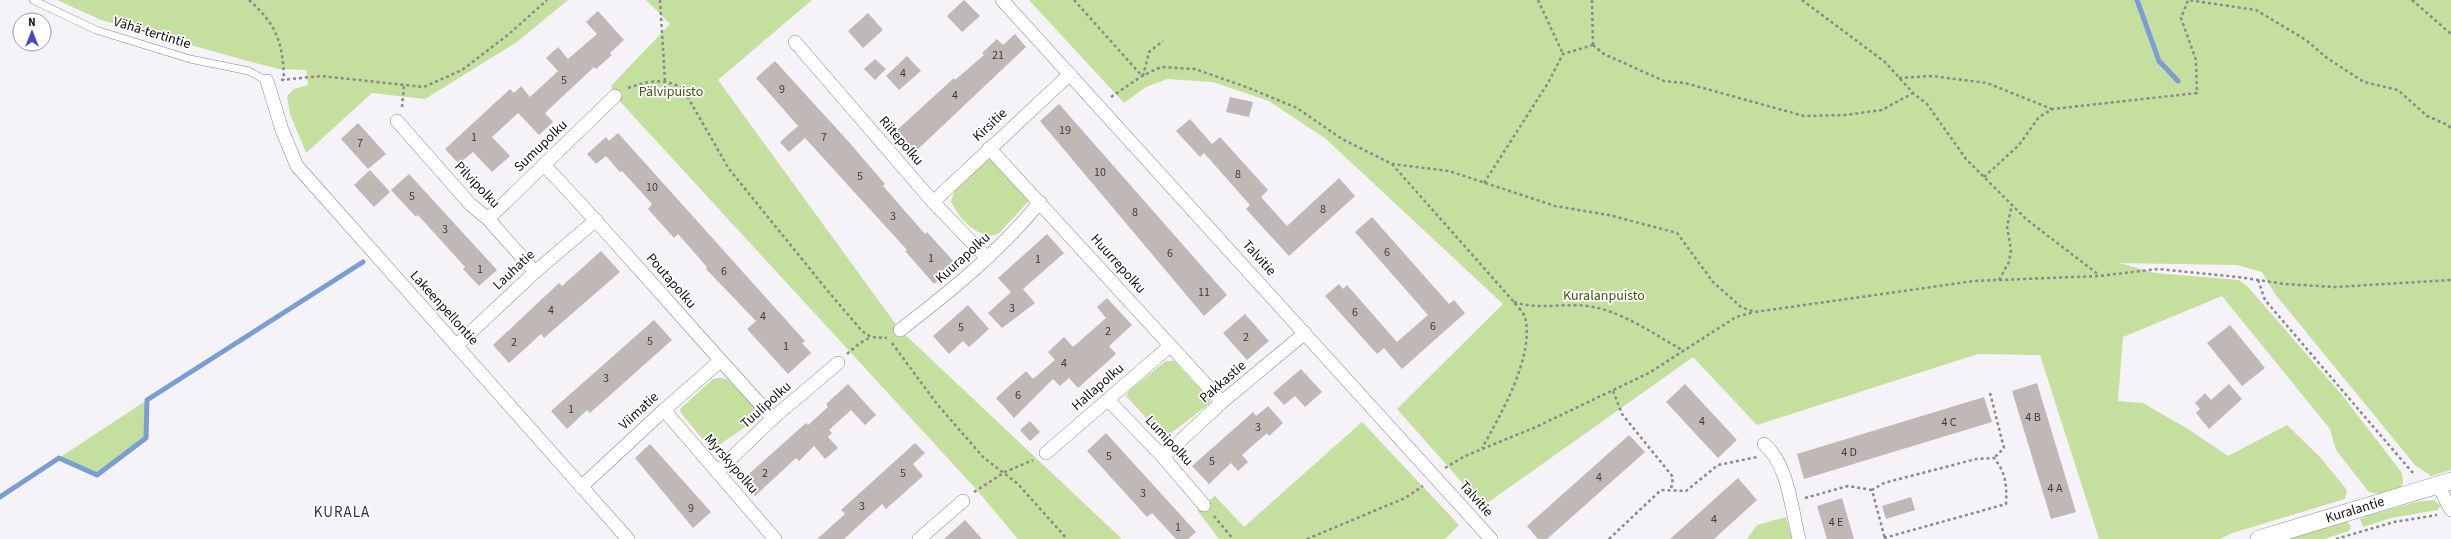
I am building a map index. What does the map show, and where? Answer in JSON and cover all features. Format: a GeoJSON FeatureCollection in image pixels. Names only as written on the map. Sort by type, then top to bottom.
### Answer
{"type":"FeatureCollection","features":[{"type":"Feature","properties":{"kind":"street","name":"Talvitie"},"geometry":{"type":"LineString","coordinates":[[1002,0],[1305,332],[1491,539]]}},
{"type":"Feature","properties":{"kind":"street","name":"Riitepolku"},"geometry":{"type":"LineString","coordinates":[[795,42],[933,202],[986,257]]}},
{"type":"Feature","properties":{"kind":"street","name":"Kirsitie"},"geometry":{"type":"LineString","coordinates":[[933,202],[989,148],[1070,74]]}},
{"type":"Feature","properties":{"kind":"street","name":"Lakeenpellontie"},"geometry":{"type":"LineString","coordinates":[[267,81],[282,130],[297,166],[628,539]]}},
{"type":"Feature","properties":{"kind":"street","name":"Sumupolku"},"geometry":{"type":"LineString","coordinates":[[488,220],[615,96]]}},
{"type":"Feature","properties":{"kind":"street","name":"Pilvipolku"},"geometry":{"type":"LineString","coordinates":[[397,120],[470,204],[488,220],[535,272]]}},
{"type":"Feature","properties":{"kind":"street","name":"Huurrepolku"},"geometry":{"type":"LineString","coordinates":[[989,148],[1222,402]]}},
{"type":"Feature","properties":{"kind":"street","name":"Poutapolku"},"geometry":{"type":"LineString","coordinates":[[544,166],[596,220],[720,361],[773,418]]}},
{"type":"Feature","properties":{"kind":"street","name":"Kuurapolku"},"geometry":{"type":"LineString","coordinates":[[900,330],[950,291],[1016,231],[1040,202]]}},
{"type":"Feature","properties":{"kind":"street","name":"Lauhatie"},"geometry":{"type":"LineString","coordinates":[[456,346],[535,272],[596,220]]}},
{"type":"Feature","properties":{"kind":"street","name":"Pakkastie"},"geometry":{"type":"LineString","coordinates":[[1163,457],[1222,402],[1305,332]]}},
{"type":"Feature","properties":{"kind":"street","name":"Hallapolku"},"geometry":{"type":"LineString","coordinates":[[1046,452],[1170,346]]}},
{"type":"Feature","properties":{"kind":"street","name":"Viimatie"},"geometry":{"type":"LineString","coordinates":[[581,487],[664,410],[720,361]]}},
{"type":"Feature","properties":{"kind":"street","name":"Tuulipolku"},"geometry":{"type":"LineString","coordinates":[[717,472],[773,418],[838,363]]}},
{"type":"Feature","properties":{"kind":"street","name":"Lumipolku"},"geometry":{"type":"LineString","coordinates":[[1108,400],[1163,457],[1204,505]]}},
{"type":"Feature","properties":{"kind":"street","name":"Myrskypolku"},"geometry":{"type":"LineString","coordinates":[[664,410],[775,539]]}},
{"type":"Feature","properties":{"kind":"street"},"geometry":{"type":"LineString","coordinates":[[1764,444],[1774,453],[1781,467],[1799,539]]}},
{"type":"Feature","properties":{"kind":"street"},"geometry":{"type":"LineString","coordinates":[[2445,483],[2447,512]]}},
{"type":"Feature","properties":{"kind":"street","name":"Kuralantie"},"geometry":{"type":"LineString","coordinates":[[2259,539],[2445,483]]}},
{"type":"Feature","properties":{"kind":"street"},"geometry":{"type":"LineString","coordinates":[[920,539],[963,501]]}},
{"type":"Feature","properties":{"kind":"lane","name":"Vähä-tertintie"},"geometry":{"type":"LineString","coordinates":[[34,0],[96,30],[190,59],[250,71],[267,81]]}},
{"type":"Feature","properties":{"kind":"path"},"geometry":{"type":"LineString","coordinates":[[250,0],[266,15],[283,50],[284,80]]}},
{"type":"Feature","properties":{"kind":"path"},"geometry":{"type":"LineString","coordinates":[[267,81],[321,76],[424,87],[462,70],[509,34],[547,0]]}},
{"type":"Feature","properties":{"kind":"path"},"geometry":{"type":"LineString","coordinates":[[660,0],[665,81]]}},
{"type":"Feature","properties":{"kind":"path"},"geometry":{"type":"LineString","coordinates":[[1074,0],[1142,76]]}},
{"type":"Feature","properties":{"kind":"path"},"geometry":{"type":"LineString","coordinates":[[1538,0],[1563,54]]}},
{"type":"Feature","properties":{"kind":"path"},"geometry":{"type":"LineString","coordinates":[[1592,0],[1593,45],[1604,54],[1664,81],[1686,83],[1804,116],[1845,115],[1882,110],[1914,94]]}},
{"type":"Feature","properties":{"kind":"path"},"geometry":{"type":"LineString","coordinates":[[1802,0],[1885,62],[1914,94],[1927,104],[1966,159],[2026,220],[2099,276]]}},
{"type":"Feature","properties":{"kind":"path"},"geometry":{"type":"LineString","coordinates":[[1984,177],[2020,145],[2039,117],[2053,109],[2197,93],[2196,60],[2181,18],[2188,0],[2256,10],[2306,40],[2326,58],[2364,82],[2398,90],[2427,116],[2448,125],[2451,129]]}},
{"type":"Feature","properties":{"kind":"path"},"geometry":{"type":"LineString","coordinates":[[2412,0],[2451,34]]}},
{"type":"Feature","properties":{"kind":"path"},"geometry":{"type":"LineString","coordinates":[[1142,76],[1149,52],[1163,41]]}},
{"type":"Feature","properties":{"kind":"path"},"geometry":{"type":"LineString","coordinates":[[1484,183],[1548,83],[1563,54],[1593,45]]}},
{"type":"Feature","properties":{"kind":"path"},"geometry":{"type":"LineString","coordinates":[[1099,106],[1142,76],[1161,68],[1195,69],[1250,88],[1297,108],[1342,139],[1392,164],[1449,171],[1556,206],[1609,215],[1677,233],[1713,282],[1741,307],[1754,312]]}},
{"type":"Feature","properties":{"kind":"path"},"geometry":{"type":"LineString","coordinates":[[1899,78],[1932,76],[1987,83],[2053,109]]}},
{"type":"Feature","properties":{"kind":"path"},"geometry":{"type":"LineString","coordinates":[[615,96],[629,88],[652,81],[671,81],[682,88],[729,169],[827,290],[862,330],[871,337]]}},
{"type":"Feature","properties":{"kind":"path"},"geometry":{"type":"LineString","coordinates":[[397,120],[404,103],[404,85]]}},
{"type":"Feature","properties":{"kind":"path"},"geometry":{"type":"LineString","coordinates":[[1392,164],[1514,302],[1524,317],[1525,337],[1522,357],[1513,389],[1482,449]]}},
{"type":"Feature","properties":{"kind":"path"},"geometry":{"type":"LineString","coordinates":[[1999,280],[2008,262],[2011,250],[2007,226],[2012,205]]}},
{"type":"Feature","properties":{"kind":"path"},"geometry":{"type":"LineString","coordinates":[[1307,539],[1405,498],[1425,485],[1434,476],[1448,466],[1482,449],[1536,427],[1649,374],[1736,317],[1754,312],[1974,282],[2099,276],[2158,269],[2285,284],[2335,287],[2451,280]]}},
{"type":"Feature","properties":{"kind":"path"},"geometry":{"type":"LineString","coordinates":[[2258,280],[2266,300],[2412,472],[2445,483]]}},
{"type":"Feature","properties":{"kind":"path"},"geometry":{"type":"LineString","coordinates":[[1514,302],[1544,307],[1588,306],[1607,311],[1685,351]]}},
{"type":"Feature","properties":{"kind":"path"},"geometry":{"type":"LineString","coordinates":[[838,363],[860,343],[871,337],[886,337],[937,404],[984,457],[1005,472],[1018,484],[1067,539]]}},
{"type":"Feature","properties":{"kind":"path"},"geometry":{"type":"LineString","coordinates":[[1613,391],[1622,414],[1673,477],[1671,490]]}},
{"type":"Feature","properties":{"kind":"path"},"geometry":{"type":"LineString","coordinates":[[1790,502],[1848,486],[1872,490],[1884,483],[1976,459],[1994,458],[2004,448],[1990,393]]}},
{"type":"Feature","properties":{"kind":"path"},"geometry":{"type":"LineString","coordinates":[[963,501],[976,489],[1005,472],[1046,452]]}},
{"type":"Feature","properties":{"kind":"path"},"geometry":{"type":"LineString","coordinates":[[1609,539],[1661,490],[1686,491],[1718,466],[1774,453]]}},
{"type":"Feature","properties":{"kind":"path"},"geometry":{"type":"LineString","coordinates":[[1872,490],[1884,538],[2006,504],[2007,484],[2002,469],[1994,458]]}},
{"type":"Feature","properties":{"kind":"path"},"geometry":{"type":"LineString","coordinates":[[1204,505],[1233,539]]}},
{"type":"Feature","properties":{"kind":"path"},"geometry":{"type":"LineString","coordinates":[[2336,539],[2394,522],[2447,512]]}},
{"type":"Feature","properties":{"kind":"green space"},"geometry":{"type":"Polygon","coordinates":[[[57,0],[568,0],[517,42],[425,99],[372,93],[306,153],[290,114],[287,96],[294,89],[308,85],[306,70],[279,69],[101,20],[57,0]]]}},
{"type":"Feature","properties":{"kind":"green space","name":"Pälvipuisto"},"geometry":{"type":"Polygon","coordinates":[[[646,0],[812,0],[718,80],[900,330],[1122,539],[1018,539],[976,489],[615,96],[611,86],[670,24],[646,0]]]}},
{"type":"Feature","properties":{"kind":"green space","name":"Kuralanpuisto"},"geometry":{"type":"Polygon","coordinates":[[[1029,0],[2451,0],[2451,470],[2431,476],[2415,465],[2275,294],[2262,272],[2237,265],[2119,263],[2155,273],[2239,280],[2248,287],[2342,395],[2402,473],[2403,482],[2400,489],[2384,495],[2369,492],[2336,450],[2330,429],[2222,296],[2123,337],[2118,401],[2143,403],[2188,429],[2228,456],[2287,425],[2319,456],[2347,490],[2345,499],[2232,533],[2220,539],[2099,539],[2040,355],[1978,354],[1757,425],[1693,357],[1483,506],[1397,409],[1503,304],[1326,139],[1269,101],[1213,82],[1167,79],[1146,87],[1124,103],[1029,0]]]}},
{"type":"Feature","properties":{"kind":"green space"},"geometry":{"type":"Polygon","coordinates":[[[989,159],[993,159],[1029,201],[998,234],[991,235],[977,231],[964,221],[954,208],[951,201],[956,187],[989,159]]]}},
{"type":"Feature","properties":{"kind":"green space"},"geometry":{"type":"Polygon","coordinates":[[[1166,361],[1174,361],[1210,400],[1209,404],[1167,436],[1162,435],[1126,396],[1129,391],[1166,361]]]}},
{"type":"Feature","properties":{"kind":"green space"},"geometry":{"type":"Polygon","coordinates":[[[713,379],[727,379],[755,407],[754,421],[716,447],[710,448],[681,413],[680,409],[713,379]]]}},
{"type":"Feature","properties":{"kind":"green space"},"geometry":{"type":"Polygon","coordinates":[[[147,400],[146,438],[97,475],[59,458],[147,400]]]}},
{"type":"Feature","properties":{"kind":"green space"},"geometry":{"type":"Polygon","coordinates":[[[1362,422],[1459,525],[1445,539],[1219,539],[1197,510],[1215,496],[1244,527],[1362,422]]]}},
{"type":"Feature","properties":{"kind":"green space"},"geometry":{"type":"Polygon","coordinates":[[[2434,500],[2441,506],[2437,510],[2391,518],[2363,527],[2360,519],[2416,502],[2434,500]]]}},
{"type":"Feature","properties":{"kind":"green space"},"geometry":{"type":"Polygon","coordinates":[[[1786,517],[1792,539],[1747,539],[1757,525],[1786,517]]]}},
{"type":"Feature","properties":{"kind":"green space"},"geometry":{"type":"Polygon","coordinates":[[[2347,522],[2351,526],[2349,531],[2324,539],[2288,539],[2347,522]]]}},
{"type":"Feature","properties":{"kind":"building"},"geometry":{"type":"Polygon","coordinates":[[[964,0],[980,16],[962,32],[947,16],[964,0]]]}},
{"type":"Feature","properties":{"kind":"building"},"geometry":{"type":"Polygon","coordinates":[[[598,11],[624,40],[610,53],[612,55],[596,69],[594,67],[545,113],[553,122],[539,135],[518,113],[492,137],[510,156],[492,172],[473,152],[459,164],[445,149],[510,89],[514,93],[521,86],[530,97],[558,71],[546,58],[558,47],[568,59],[597,34],[586,22],[598,11]]]}},
{"type":"Feature","properties":{"kind":"building"},"geometry":{"type":"Polygon","coordinates":[[[868,13],[883,30],[863,48],[848,31],[868,13]]]}},
{"type":"Feature","properties":{"kind":"building"},"geometry":{"type":"Polygon","coordinates":[[[1015,34],[1026,47],[915,152],[896,131],[954,78],[955,80],[984,55],[982,53],[997,39],[1003,45],[1015,34]]]}},
{"type":"Feature","properties":{"kind":"building"},"geometry":{"type":"Polygon","coordinates":[[[907,56],[921,71],[899,90],[886,76],[907,56]]]}},
{"type":"Feature","properties":{"kind":"building"},"geometry":{"type":"Polygon","coordinates":[[[875,59],[886,69],[875,80],[864,69],[875,59]]]}},
{"type":"Feature","properties":{"kind":"building"},"geometry":{"type":"Polygon","coordinates":[[[775,61],[848,141],[885,184],[883,186],[925,234],[927,232],[956,264],[934,284],[905,251],[907,250],[805,138],[789,152],[780,142],[798,126],[756,78],[775,61]]]}},
{"type":"Feature","properties":{"kind":"building"},"geometry":{"type":"Polygon","coordinates":[[[1230,97],[1253,102],[1249,117],[1226,112],[1230,97]]]}},
{"type":"Feature","properties":{"kind":"building"},"geometry":{"type":"Polygon","coordinates":[[[1059,104],[1227,295],[1204,316],[1040,121],[1059,104]]]}},
{"type":"Feature","properties":{"kind":"building"},"geometry":{"type":"Polygon","coordinates":[[[1190,119],[1212,144],[1220,137],[1268,190],[1261,197],[1287,226],[1339,178],[1355,196],[1289,256],[1246,209],[1250,205],[1204,153],[1200,157],[1176,131],[1190,119]]]}},
{"type":"Feature","properties":{"kind":"building"},"geometry":{"type":"Polygon","coordinates":[[[358,123],[386,154],[368,169],[341,139],[358,123]]]}},
{"type":"Feature","properties":{"kind":"building"},"geometry":{"type":"Polygon","coordinates":[[[618,133],[805,341],[802,343],[811,353],[788,374],[747,329],[756,321],[706,269],[707,267],[678,234],[674,238],[648,209],[652,204],[622,171],[620,172],[606,156],[596,164],[587,154],[606,137],[609,141],[618,133]]]}},
{"type":"Feature","properties":{"kind":"building"},"geometry":{"type":"Polygon","coordinates":[[[370,170],[390,192],[374,207],[354,185],[370,170]]]}},
{"type":"Feature","properties":{"kind":"building"},"geometry":{"type":"Polygon","coordinates":[[[409,174],[497,270],[479,286],[463,269],[465,267],[418,215],[416,217],[391,190],[409,174]]]}},
{"type":"Feature","properties":{"kind":"building"},"geometry":{"type":"Polygon","coordinates":[[[1372,217],[1449,304],[1454,300],[1465,313],[1402,369],[1384,348],[1377,354],[1325,296],[1339,284],[1343,289],[1347,285],[1397,342],[1428,315],[1355,232],[1372,217]]]}},
{"type":"Feature","properties":{"kind":"building"},"geometry":{"type":"Polygon","coordinates":[[[1047,234],[1064,253],[1023,289],[1035,303],[1002,328],[988,313],[1011,292],[998,278],[1047,234]]]}},
{"type":"Feature","properties":{"kind":"building"},"geometry":{"type":"Polygon","coordinates":[[[601,251],[620,272],[544,338],[541,334],[509,363],[493,345],[559,283],[562,286],[601,251]]]}},
{"type":"Feature","properties":{"kind":"building"},"geometry":{"type":"Polygon","coordinates":[[[1107,298],[1132,325],[1109,346],[1116,354],[1078,388],[1069,378],[1060,386],[1053,379],[1014,418],[996,398],[1026,371],[1033,379],[1055,360],[1048,352],[1064,337],[1073,347],[1106,318],[1097,307],[1107,298]]]}},
{"type":"Feature","properties":{"kind":"building"},"geometry":{"type":"Polygon","coordinates":[[[968,305],[989,329],[969,347],[963,341],[949,354],[933,336],[968,305]]]}},
{"type":"Feature","properties":{"kind":"building"},"geometry":{"type":"Polygon","coordinates":[[[1245,314],[1269,341],[1247,360],[1223,333],[1245,314]]]}},
{"type":"Feature","properties":{"kind":"building"},"geometry":{"type":"Polygon","coordinates":[[[654,320],[672,340],[590,413],[587,410],[567,429],[551,411],[654,320]]]}},
{"type":"Feature","properties":{"kind":"building"},"geometry":{"type":"Polygon","coordinates":[[[2230,325],[2265,368],[2242,386],[2207,343],[2230,325]]]}},
{"type":"Feature","properties":{"kind":"building"},"geometry":{"type":"Polygon","coordinates":[[[1301,369],[1322,392],[1305,407],[1295,396],[1284,405],[1273,393],[1301,369]]]}},
{"type":"Feature","properties":{"kind":"building"},"geometry":{"type":"Polygon","coordinates":[[[2037,383],[2076,512],[2051,519],[2012,391],[2037,383]]]}},
{"type":"Feature","properties":{"kind":"building"},"geometry":{"type":"Polygon","coordinates":[[[848,384],[876,415],[865,425],[851,410],[829,430],[832,433],[828,437],[838,448],[825,459],[814,446],[799,461],[796,458],[755,496],[742,480],[806,423],[808,425],[828,407],[826,404],[848,384]]]}},
{"type":"Feature","properties":{"kind":"building"},"geometry":{"type":"Polygon","coordinates":[[[1685,384],[1737,440],[1718,458],[1666,402],[1685,384]]]}},
{"type":"Feature","properties":{"kind":"building"},"geometry":{"type":"Polygon","coordinates":[[[2229,384],[2242,399],[2209,429],[2196,413],[2200,409],[2195,403],[2205,393],[2211,400],[2229,384]]]}},
{"type":"Feature","properties":{"kind":"building"},"geometry":{"type":"Polygon","coordinates":[[[1984,397],[1992,422],[1804,479],[1797,454],[1984,397]]]}},
{"type":"Feature","properties":{"kind":"building"},"geometry":{"type":"Polygon","coordinates":[[[1268,406],[1283,423],[1269,436],[1267,433],[1242,455],[1248,462],[1238,471],[1231,463],[1209,484],[1192,466],[1253,412],[1256,416],[1268,406]]]}},
{"type":"Feature","properties":{"kind":"building"},"geometry":{"type":"Polygon","coordinates":[[[1030,421],[1040,432],[1030,441],[1020,430],[1030,421]]]}},
{"type":"Feature","properties":{"kind":"building"},"geometry":{"type":"Polygon","coordinates":[[[1106,433],[1196,532],[1188,539],[1176,539],[1152,513],[1147,517],[1087,451],[1106,433]]]}},
{"type":"Feature","properties":{"kind":"building"},"geometry":{"type":"Polygon","coordinates":[[[1629,435],[1645,452],[1547,539],[1538,539],[1527,526],[1629,435]]]}},
{"type":"Feature","properties":{"kind":"building"},"geometry":{"type":"Polygon","coordinates":[[[915,443],[925,453],[913,464],[923,476],[886,509],[882,504],[844,539],[817,539],[845,514],[841,510],[915,443]]]}},
{"type":"Feature","properties":{"kind":"building"},"geometry":{"type":"Polygon","coordinates":[[[650,444],[711,512],[693,528],[635,458],[650,444]]]}},
{"type":"Feature","properties":{"kind":"building"},"geometry":{"type":"Polygon","coordinates":[[[1738,478],[1757,500],[1714,539],[1670,539],[1738,478]]]}},
{"type":"Feature","properties":{"kind":"building"},"geometry":{"type":"Polygon","coordinates":[[[1911,497],[1915,510],[1886,519],[1882,506],[1911,497]]]}},
{"type":"Feature","properties":{"kind":"building"},"geometry":{"type":"Polygon","coordinates":[[[1842,498],[1854,539],[1827,539],[1817,506],[1842,498]]]}},
{"type":"Feature","properties":{"kind":"building"},"geometry":{"type":"Polygon","coordinates":[[[965,520],[982,539],[944,539],[965,520]]]}},
{"type":"Feature","properties":{"kind":"waterway"},"geometry":{"type":"LineString","coordinates":[[2137,0],[2159,61],[2178,81]]}},
{"type":"Feature","properties":{"kind":"waterway"},"geometry":{"type":"LineString","coordinates":[[0,497],[59,458],[97,475],[146,438],[147,400],[363,262]]}},
{"type":"Feature","properties":{"kind":"district","name":"KURALA"},"geometry":{"type":"Point","coordinates":[342,512]}}]}
